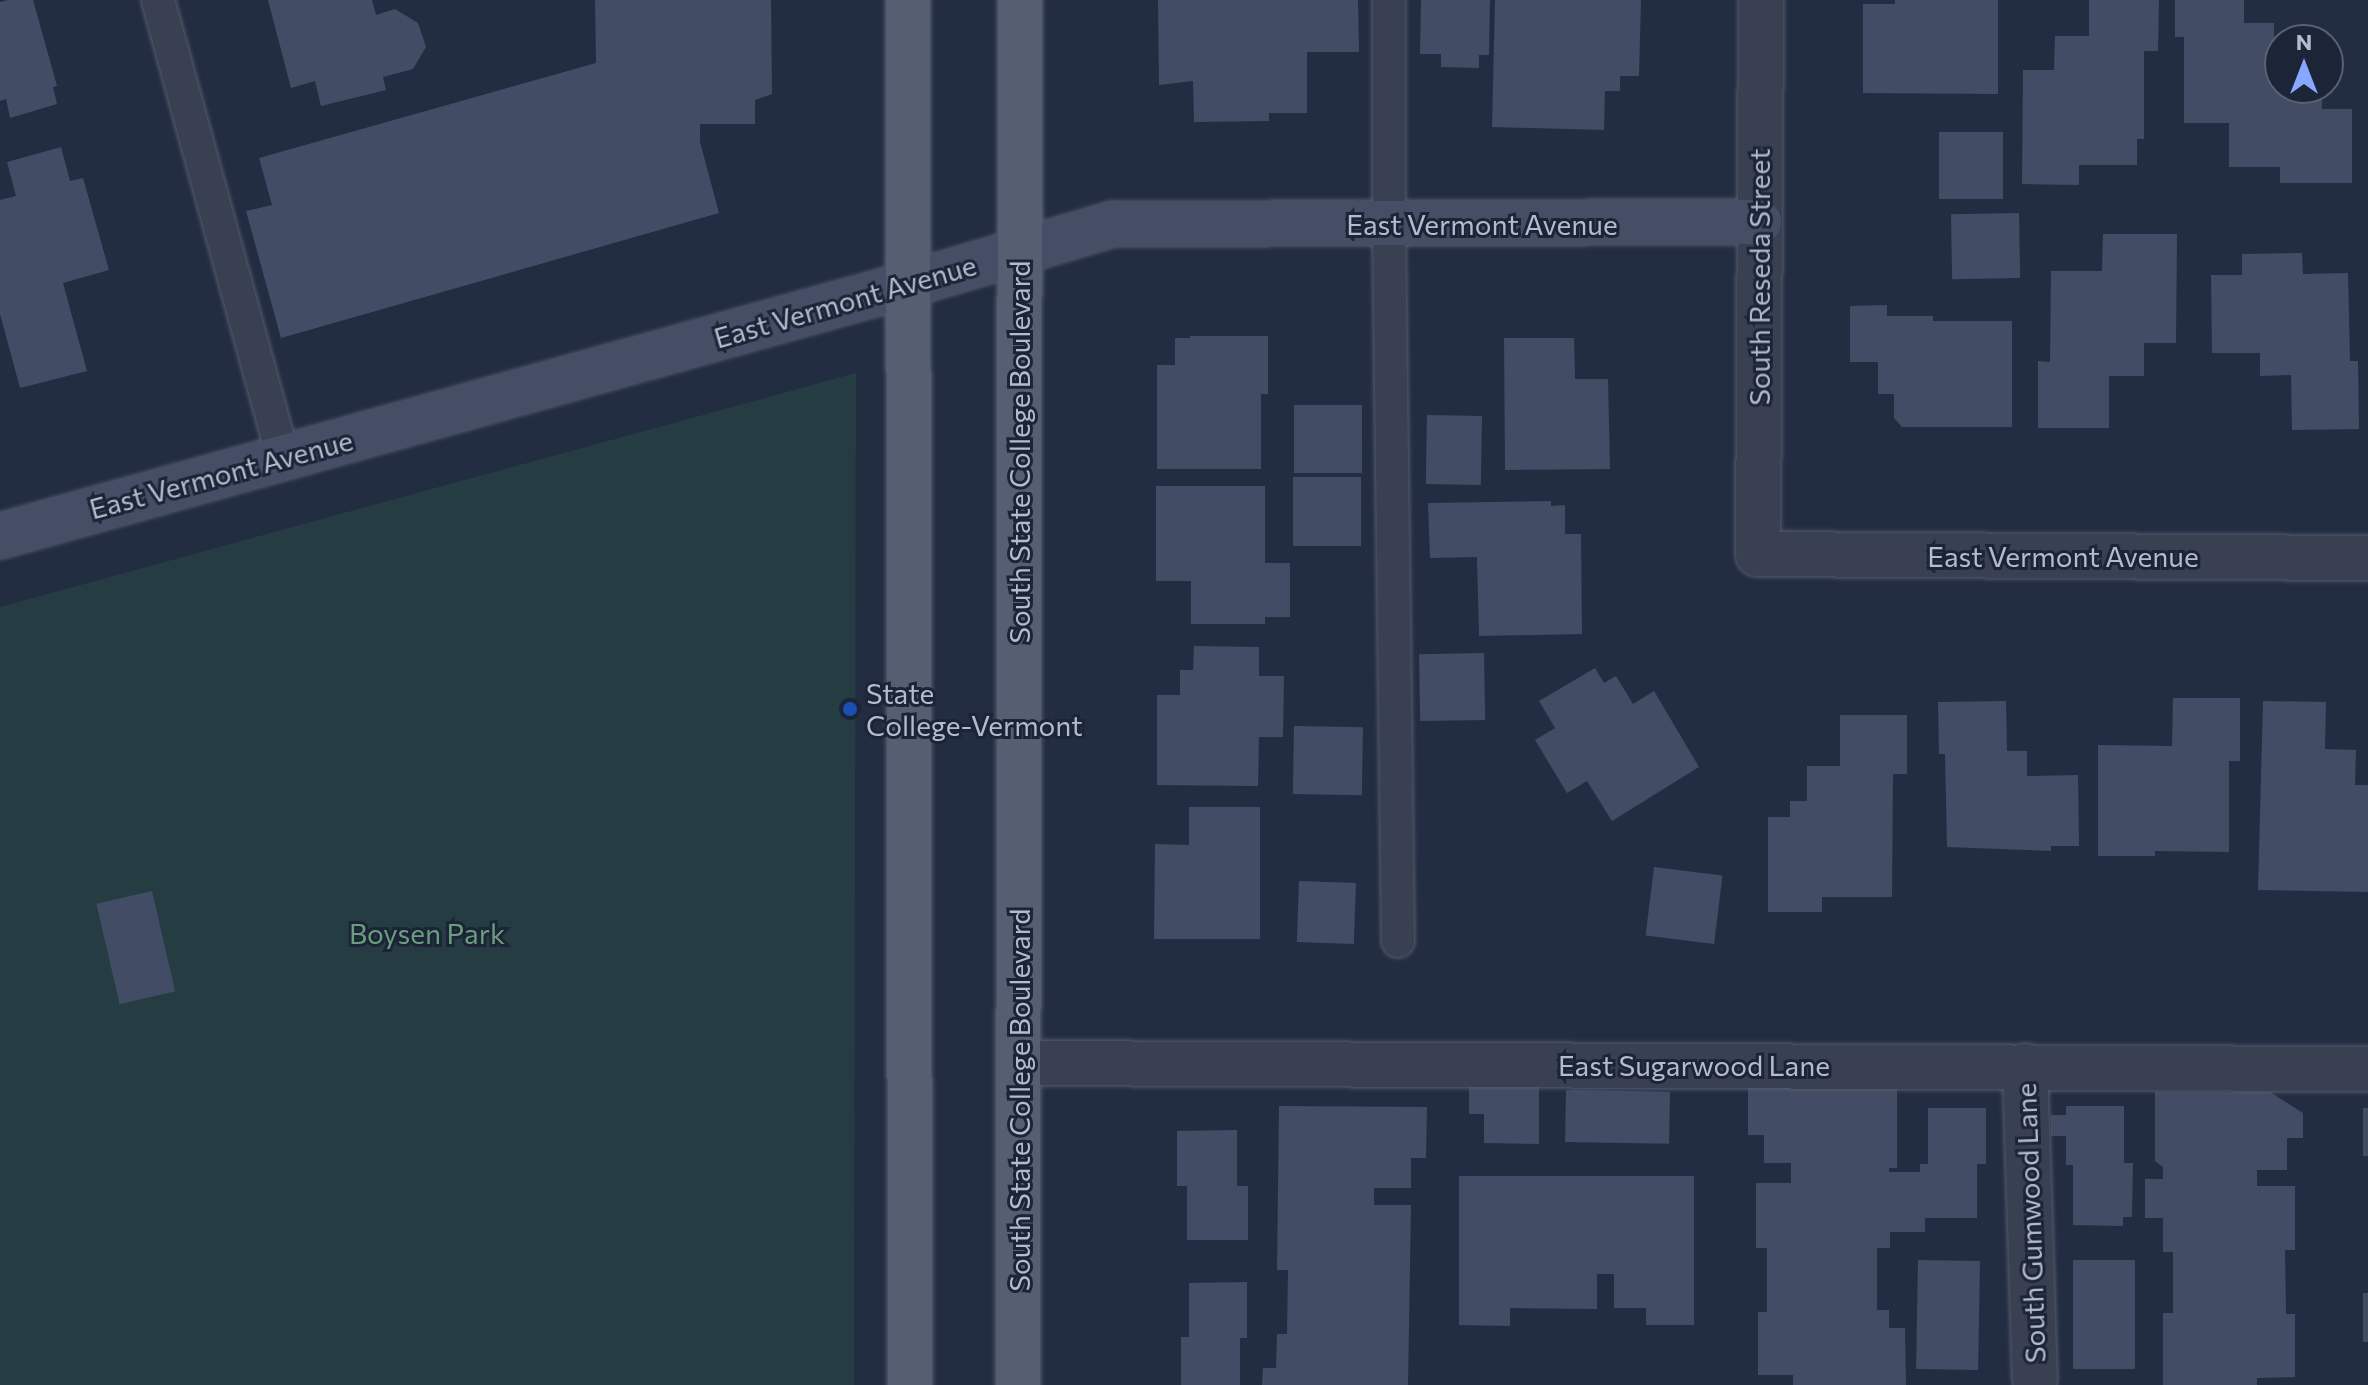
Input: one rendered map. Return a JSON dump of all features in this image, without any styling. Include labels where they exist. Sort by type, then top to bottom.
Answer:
[{"type":"main road","points":[[908,0],[910,1385]]},
{"type":"main road","name":"South State College Boulevard","points":[[1018,1385],[1020,0]]},
{"type":"street","name":"South Reseda Street","points":[[1758,554],[1761,0]]},
{"type":"street","name":"East Vermont Avenue","points":[[0,536],[910,284],[1113,224],[1759,222]]},
{"type":"street","name":"East Vermont Avenue","points":[[1758,554],[2368,558]]},
{"type":"street","name":"East Sugarwood Lane","points":[[1020,1063],[2368,1069]]},
{"type":"street","name":"South Gumwood Lane","points":[[2025,1066],[2035,1379]]},
{"type":"lane","points":[[158,0],[283,457]]},
{"type":"lane","points":[[1389,0],[1398,941]]},
{"type":"green space","name":"Boysen Park","points":[[856,373],[854,1385],[0,1385],[0,607]]},
{"type":"building","points":[[33,0],[57,86],[53,87],[57,104],[10,118],[6,99],[0,101],[0,2]]},
{"type":"building","points":[[268,0],[372,0],[376,15],[395,9],[418,23],[426,47],[413,69],[383,77],[386,90],[321,106],[315,81],[291,88]]},
{"type":"building","points":[[595,0],[771,0],[772,94],[755,100],[755,124],[700,124],[700,142],[719,213],[281,338],[246,211],[272,205],[259,158],[596,63]]},
{"type":"building","points":[[1158,0],[1358,0],[1359,52],[1307,52],[1307,113],[1269,113],[1269,121],[1194,122],[1193,81],[1159,85]]},
{"type":"building","points":[[1421,0],[1490,0],[1489,55],[1479,55],[1479,68],[1441,67],[1441,54],[1420,54]]},
{"type":"building","points":[[1495,0],[1641,0],[1639,76],[1620,76],[1620,91],[1605,91],[1604,130],[1492,127]]},
{"type":"building","points":[[1895,0],[1998,0],[1998,94],[1863,93],[1863,4],[1895,4]]},
{"type":"building","points":[[2089,0],[2159,0],[2158,51],[2144,51],[2144,139],[2137,139],[2137,165],[2079,165],[2079,185],[2022,184],[2023,70],[2054,70],[2055,36],[2089,36]]},
{"type":"building","points":[[2175,0],[2244,0],[2244,23],[2274,23],[2264,24],[2264,104],[2322,104],[2322,109],[2352,109],[2352,183],[2280,183],[2280,167],[2229,167],[2229,123],[2184,123],[2184,37],[2175,37]]},
{"type":"building","points":[[1939,132],[2003,132],[2003,199],[1939,199]]},
{"type":"building","points":[[61,147],[70,181],[83,178],[109,270],[63,283],[87,371],[20,388],[0,314],[0,200],[16,196],[7,162]]},
{"type":"building","points":[[2019,213],[2020,278],[1952,279],[1951,214]]},
{"type":"building","points":[[2103,234],[2177,234],[2176,343],[2144,343],[2144,376],[2109,376],[2109,428],[2038,428],[2038,361],[2050,362],[2051,271],[2102,271]]},
{"type":"building","points":[[2302,253],[2303,274],[2348,273],[2350,361],[2358,361],[2359,429],[2292,430],[2291,375],[2260,376],[2260,353],[2212,353],[2211,275],[2242,275],[2242,254]]},
{"type":"building","points":[[1887,305],[1887,316],[1933,316],[1933,321],[2012,321],[2012,427],[1902,427],[1894,418],[1894,394],[1878,394],[1878,362],[1850,362],[1850,306]]},
{"type":"building","points":[[1268,336],[1268,394],[1261,394],[1261,469],[1157,469],[1157,365],[1175,365],[1175,338]]},
{"type":"building","points":[[1504,338],[1574,338],[1575,379],[1608,379],[1610,469],[1505,470]]},
{"type":"building","points":[[1294,405],[1362,405],[1362,473],[1294,473]]},
{"type":"building","points":[[1427,415],[1482,416],[1481,485],[1426,484]]},
{"type":"building","points":[[1293,477],[1361,477],[1361,546],[1293,546]]},
{"type":"building","points":[[1156,486],[1265,486],[1265,563],[1290,563],[1290,617],[1265,617],[1265,624],[1191,624],[1191,581],[1156,581]]},
{"type":"building","points":[[1551,501],[1551,506],[1565,505],[1565,534],[1581,534],[1582,634],[1479,636],[1477,557],[1430,558],[1428,503]]},
{"type":"building","points":[[1194,646],[1259,647],[1259,676],[1284,676],[1283,737],[1259,737],[1258,786],[1157,785],[1157,695],[1180,695],[1180,670],[1193,670]]},
{"type":"building","points":[[1484,653],[1485,720],[1420,721],[1419,654]]},
{"type":"building","points":[[1595,668],[1604,683],[1616,676],[1633,704],[1654,691],[1699,767],[1612,821],[1587,781],[1567,793],[1535,740],[1555,728],[1539,701]]},
{"type":"building","points":[[2173,698],[2240,698],[2240,761],[2229,761],[2229,852],[2155,851],[2155,856],[2098,856],[2098,745],[2172,746]]},
{"type":"building","points":[[2006,701],[2007,751],[2027,751],[2027,776],[2078,775],[2079,846],[2051,846],[2051,851],[1947,847],[1945,754],[1939,754],[1938,702]]},
{"type":"building","points":[[2263,701],[2326,702],[2325,749],[2356,750],[2355,785],[2368,785],[2368,892],[2258,890]]},
{"type":"building","points":[[1840,715],[1907,715],[1907,774],[1893,774],[1892,897],[1822,897],[1822,912],[1768,912],[1768,817],[1790,817],[1790,801],[1807,801],[1807,766],[1840,766]]},
{"type":"building","points":[[1294,726],[1363,727],[1362,795],[1293,794]]},
{"type":"building","points":[[1189,807],[1260,807],[1260,939],[1154,939],[1155,844],[1189,845]]},
{"type":"building","points":[[1654,867],[1722,875],[1714,944],[1646,935]]},
{"type":"building","points":[[1299,881],[1356,883],[1354,944],[1297,942]]},
{"type":"building","points":[[152,891],[175,991],[120,1004],[96,904]]},
{"type":"building","points":[[1469,1085],[1539,1085],[1539,1144],[1484,1143],[1484,1114],[1469,1114]]},
{"type":"building","points":[[1748,1087],[1897,1087],[1897,1168],[1889,1168],[1889,1172],[1920,1172],[1920,1164],[1928,1164],[1928,1108],[1986,1108],[1986,1164],[1977,1164],[1977,1218],[1925,1218],[1925,1232],[1890,1232],[1890,1248],[1877,1248],[1877,1310],[1889,1310],[1889,1328],[1905,1328],[1906,1385],[1793,1385],[1793,1375],[1758,1375],[1758,1312],[1767,1312],[1767,1248],[1756,1248],[1756,1183],[1791,1183],[1791,1163],[1764,1163],[1764,1135],[1748,1135]]},
{"type":"building","points":[[1566,1090],[1670,1092],[1669,1144],[1565,1142]]},
{"type":"building","points":[[2155,1092],[2270,1092],[2303,1113],[2303,1138],[2287,1138],[2287,1170],[2257,1170],[2257,1186],[2295,1186],[2295,1250],[2285,1250],[2286,1314],[2295,1314],[2295,1377],[2257,1378],[2257,1385],[2163,1385],[2163,1313],[2173,1313],[2173,1252],[2163,1252],[2163,1218],[2145,1218],[2145,1179],[2163,1179],[2163,1167],[2155,1161]]},
{"type":"building","points":[[1279,1106],[1427,1107],[1426,1158],[1411,1158],[1411,1188],[1374,1188],[1374,1205],[1411,1205],[1408,1385],[1262,1385],[1263,1368],[1276,1368],[1277,1334],[1287,1334],[1288,1270],[1277,1270]]},
{"type":"building","points":[[2066,1106],[2124,1106],[2124,1163],[2133,1163],[2132,1217],[2123,1217],[2123,1226],[2073,1225],[2073,1165],[2066,1165],[2066,1136],[2051,1136],[2051,1115],[2066,1115]]},
{"type":"building","points":[[2363,1108],[2368,1108],[2368,1156],[2363,1156]]},
{"type":"building","points":[[1237,1130],[1237,1186],[1248,1186],[1248,1240],[1187,1240],[1187,1186],[1177,1186],[1177,1131]]},
{"type":"building","points":[[1459,1176],[1694,1176],[1694,1325],[1646,1325],[1646,1308],[1614,1308],[1614,1274],[1597,1274],[1597,1309],[1510,1308],[1510,1326],[1459,1325]]},
{"type":"building","points":[[1918,1260],[1980,1261],[1978,1370],[1916,1369]]},
{"type":"building","points":[[2073,1260],[2135,1260],[2135,1369],[2073,1369]]},
{"type":"building","points":[[1247,1282],[1247,1338],[1240,1338],[1240,1385],[1181,1385],[1181,1337],[1189,1337],[1189,1283]]},
{"type":"building","points":[[2363,1293],[2368,1293],[2368,1342],[2363,1342]]},
{"type":"place","name":"State College-Vermont","points":[[850,709]]}]
